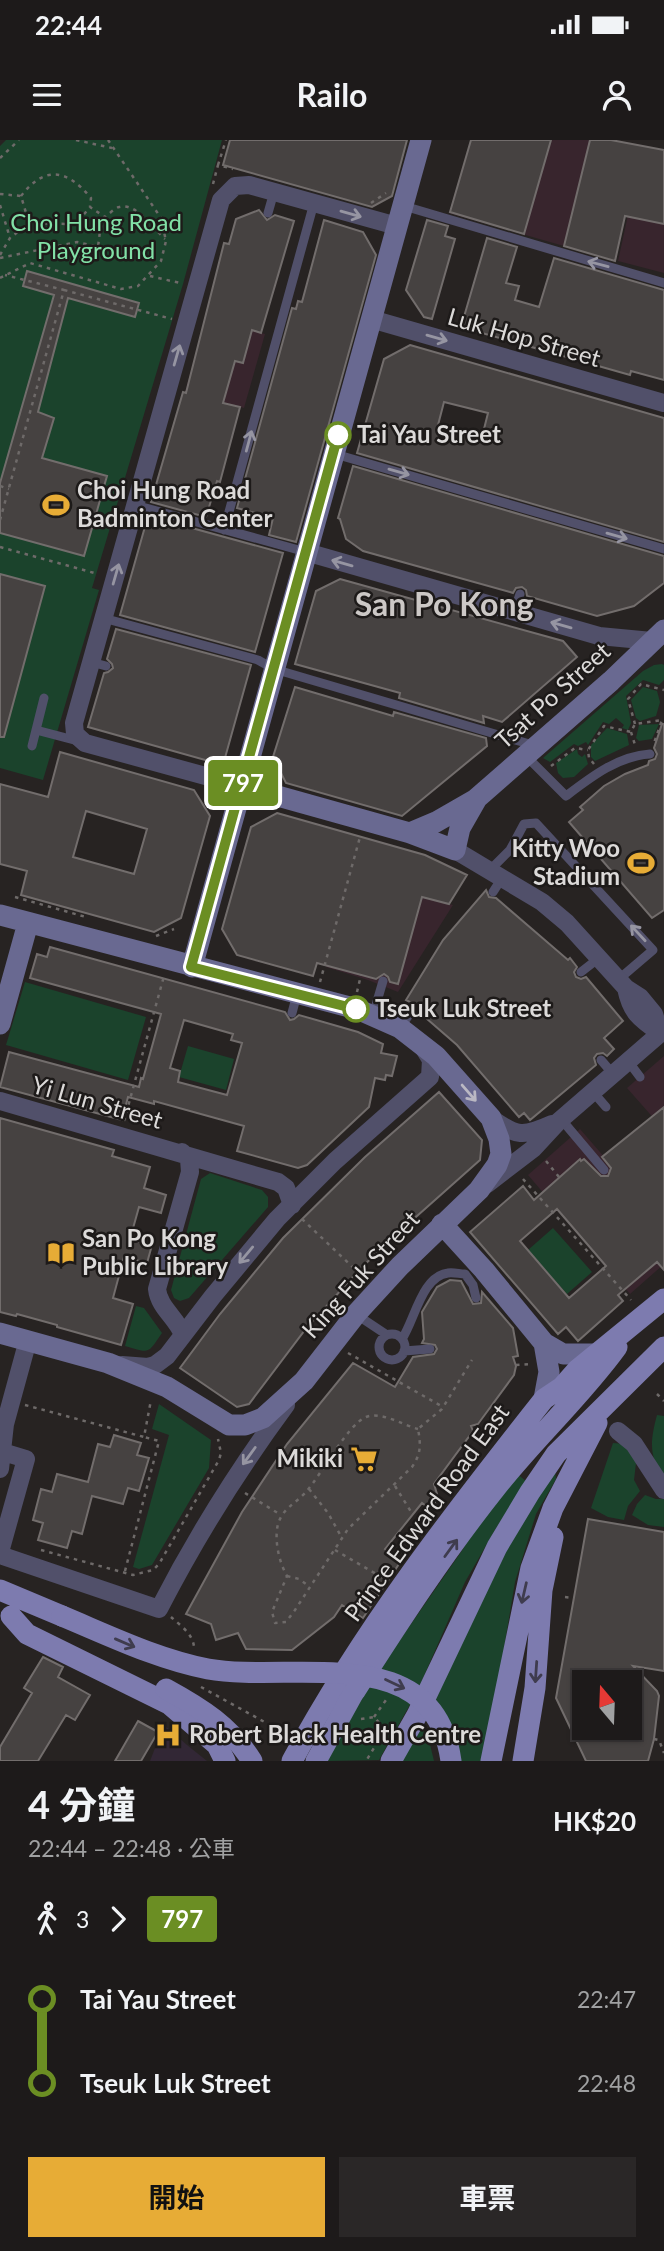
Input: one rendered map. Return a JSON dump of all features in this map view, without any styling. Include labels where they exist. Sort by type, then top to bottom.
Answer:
[{"type":"main road","name":"Prince Edward Road East","points":[[292,1761],[336,1686],[412,1570],[544,1399],[562,1387],[577,1370],[664,1299]]},
{"type":"main road","name":"Prince Edward Road East","points":[[316,1761],[354,1692],[496,1487],[589,1384],[635,1323]]},
{"type":"main road","points":[[391,1761],[413,1724],[486,1568],[550,1461],[664,1347]]},
{"type":"main road","points":[[491,1761],[526,1585],[541,1536],[565,1484],[610,1400]]},
{"type":"main road","points":[[523,1761],[535,1688],[542,1590],[565,1484]]},
{"type":"main road","points":[[0,1590],[143,1650],[194,1666],[240,1673],[355,1674],[392,1682],[418,1698],[429,1709],[444,1733],[451,1761]]},
{"type":"main road","points":[[5,1613],[33,1623],[166,1689],[218,1721],[237,1740],[252,1761]]},
{"type":"main road","points":[[5,1613],[27,1634],[169,1704],[217,1745],[225,1761]]},
{"type":"street","points":[[191,967],[421,140]]},
{"type":"street","points":[[400,216],[314,203],[241,185],[226,193],[221,200],[103,618],[98,664],[74,723],[80,739],[410,833],[455,850],[495,880],[542,902],[567,923],[622,984],[640,997],[654,1014],[662,1032]]},
{"type":"street","name":"Luk Hop Street","points":[[371,319],[664,403]]},
{"type":"street","points":[[306,552],[517,603],[599,636],[660,637]]},
{"type":"street","name":"Tsat Po Street","points":[[410,833],[436,822],[476,799],[660,637]]},
{"type":"street","name":"Tsat Po Street","points":[[455,850],[460,828],[476,799]]},
{"type":"street","points":[[0,915],[191,967],[294,1004],[373,1015],[400,1028],[421,1043],[451,1071],[491,1118],[509,1131],[522,1134],[560,1120]]},
{"type":"street","points":[[0,1024],[28,923]]},
{"type":"street","name":"King Fuk Street","points":[[163,1611],[214,1508],[304,1381],[356,1314],[442,1224],[479,1190],[534,1148],[560,1120],[593,1092],[607,1067],[628,1061],[662,1032]]},
{"type":"street","points":[[108,1363],[132,1367],[155,1365],[167,1356],[253,1246],[295,1211],[335,1161],[430,1077],[431,1060],[421,1043]]},
{"type":"street","name":"Yi Lun Street","points":[[0,1101],[278,1182],[286,1188],[295,1211]]},
{"type":"street","points":[[479,1190],[497,1165],[501,1154],[491,1118]]},
{"type":"street","points":[[182,1152],[189,1159],[190,1172],[157,1289],[160,1302],[180,1326],[183,1335]]},
{"type":"street","points":[[442,1224],[544,1343],[563,1354],[597,1354]]},
{"type":"street","points":[[0,1333],[108,1363],[167,1387],[221,1422],[237,1426],[263,1418],[304,1381]]},
{"type":"street","points":[[28,1340],[2,1421],[2,1460],[26,1459],[0,1553],[163,1611]]},
{"type":"street","points":[[544,1343],[549,1372],[544,1399]]},
{"type":"street","points":[[618,1431],[634,1444],[664,1490]]},
{"type":"lane","points":[[268,213],[274,192]]},
{"type":"lane","points":[[224,530],[314,203]]},
{"type":"lane","points":[[400,216],[664,282]]},
{"type":"lane","points":[[333,454],[664,549]]},
{"type":"lane","points":[[135,505],[306,552]]},
{"type":"lane","points":[[103,618],[258,660],[274,668],[532,752],[544,774],[566,796],[601,772],[638,755],[650,754]]},
{"type":"lane","points":[[32,746],[44,698]]},
{"type":"lane","points":[[36,730],[80,739]]},
{"type":"lane","points":[[495,880],[524,824],[536,823],[653,950],[622,984]]},
{"type":"lane","points":[[582,972],[599,958]]},
{"type":"lane","points":[[373,1015],[383,981]]},
{"type":"lane","points":[[400,1028],[412,1010]]},
{"type":"lane","points":[[628,1061],[640,1077]]},
{"type":"lane","points":[[593,1092],[606,1107]]},
{"type":"lane","points":[[560,1120],[604,1170]]},
{"type":"lane","points":[[404,1351],[402,1339],[423,1291],[433,1280],[447,1273],[465,1274],[473,1285],[477,1298]]},
{"type":"lane","points":[[356,1314],[387,1335],[395,1334],[402,1339]]},
{"type":"lane","points":[[387,1335],[380,1345],[384,1356],[396,1359],[404,1351],[430,1349]]},
{"type":"path","points":[[0,158],[19,140]]},
{"type":"path","points":[[76,140],[112,148]]},
{"type":"path","points":[[0,278],[30,263],[121,289],[138,286],[150,276],[161,261],[166,241],[161,218],[108,140]]},
{"type":"path","points":[[218,165],[226,140]]},
{"type":"path","points":[[0,257],[10,238],[29,223],[67,224],[81,218],[90,207],[91,198],[81,186],[64,176],[48,174],[30,185],[21,195]]},
{"type":"path","points":[[0,194],[21,195]]},
{"type":"path","points":[[21,195],[29,223]]},
{"type":"path","points":[[0,205],[10,238]]},
{"type":"path","points":[[90,207],[105,217]]},
{"type":"path","points":[[0,257],[77,242],[98,247],[105,217],[119,207],[130,207],[140,214],[166,241]]},
{"type":"path","points":[[5,275],[174,319]]},
{"type":"path","points":[[150,276],[183,284]]},
{"type":"path","points":[[0,520],[64,290]]},
{"type":"path","points":[[0,486],[9,489]]},
{"type":"path","points":[[0,547],[102,575]]},
{"type":"path","points":[[601,772],[589,758],[588,750],[604,726],[631,732],[635,724],[628,699],[641,684],[664,690]]},
{"type":"path","points":[[650,754],[664,714]]},
{"type":"path","points":[[635,724],[662,720]]},
{"type":"path","points":[[544,774],[554,762],[575,748],[588,750]]},
{"type":"path","points":[[320,984],[361,834]]},
{"type":"path","points":[[15,897],[88,918]]},
{"type":"path","points":[[154,937],[174,929]]},
{"type":"path","points":[[357,993],[361,975]]},
{"type":"path","points":[[124,1122],[164,976]]},
{"type":"path","points":[[541,1156],[559,1177]]},
{"type":"path","points":[[518,1174],[631,1300]]},
{"type":"path","points":[[295,1211],[361,1275]]},
{"type":"path","points":[[345,1351],[443,1407]]},
{"type":"path","points":[[418,1429],[443,1407],[472,1360]]},
{"type":"path","points":[[516,1365],[536,1364]]},
{"type":"path","points":[[28,1394],[25,1405],[159,1441],[125,1572]]},
{"type":"path","points":[[144,1437],[152,1394]]},
{"type":"path","points":[[657,1394],[664,1401]]},
{"type":"path","points":[[378,1415],[418,1429],[421,1443],[419,1456],[395,1486],[366,1511],[342,1538],[286,1622],[275,1623],[272,1612],[287,1576],[277,1541],[281,1515],[309,1489],[356,1423],[378,1415]]},
{"type":"path","points":[[30,1547],[133,1575],[153,1570],[219,1460],[221,1453],[218,1440]]},
{"type":"path","points":[[395,1486],[413,1515]]},
{"type":"path","points":[[309,1489],[328,1513],[342,1538]]},
{"type":"path","points":[[241,1491],[281,1515]]},
{"type":"path","points":[[335,1550],[383,1578]]},
{"type":"path","points":[[287,1576],[299,1579],[309,1586]]},
{"type":"path","points":[[565,1597],[573,1598]]},
{"type":"path","points":[[163,1611],[185,1629],[194,1641],[194,1652]]},
{"type":"path","points":[[193,1682],[283,1735]]},
{"type":"path","points":[[374,1717],[378,1709]]},
{"type":"path","points":[[358,1721],[363,1717],[374,1717],[383,1725],[383,1733],[366,1761]]},
{"type":"path","points":[[270,1725],[273,1721]]},
{"type":"path","points":[[654,1739],[659,1740],[664,1753]]},
{"type":"shaded area","points":[[471,140],[590,140],[564,246],[449,213]]},
{"type":"shaded area","points":[[643,146],[664,150],[664,273],[618,261]]},
{"type":"shaded area","points":[[206,318],[265,334],[244,408],[185,392]]},
{"type":"shaded area","points":[[351,877],[453,905],[398,992],[326,967]]},
{"type":"shaded area","points":[[664,1056],[664,1130],[627,1088]]},
{"type":"shaded area","points":[[580,1129],[664,1226],[664,1264],[630,1294],[528,1175]]},
{"type":"shaded area","name":"Robert Black Health Centre","points":[[164,1725],[187,1745],[207,1761],[150,1761]]},
{"type":"green space","name":"Choi Hung Road Playground","points":[[6,140],[222,140],[183,284],[92,588],[99,590],[43,780],[0,768],[0,146]]},
{"type":"green space","points":[[662,664],[664,680],[659,685],[643,680],[626,696],[631,723],[628,730],[622,728],[624,725],[616,718],[609,724],[603,722],[588,745],[586,742],[578,746],[574,744],[550,762],[543,758],[643,671]]},
{"type":"green space","points":[[643,687],[657,691],[660,702],[656,716],[640,721],[636,718],[631,700]]},
{"type":"green space","points":[[659,724],[652,739],[639,741],[636,738],[639,725]]},
{"type":"green space","points":[[607,728],[627,734],[629,745],[595,761],[591,757],[591,745]]},
{"type":"green space","points":[[577,749],[582,757],[585,754],[588,764],[574,777],[563,778],[558,773],[556,763]]},
{"type":"green space","points":[[25,982],[146,1017],[128,1080],[6,1045]]},
{"type":"green space","points":[[188,1046],[234,1059],[226,1090],[179,1077]]},
{"type":"green space","points":[[210,1173],[262,1190],[268,1197],[268,1207],[189,1298],[180,1301],[174,1298],[171,1290],[201,1179]]},
{"type":"green space","points":[[553,1228],[592,1272],[567,1294],[528,1250]]},
{"type":"green space","points":[[136,1306],[144,1308],[162,1333],[150,1349],[144,1351],[125,1346]]},
{"type":"green space","points":[[159,1404],[211,1440],[209,1468],[152,1565],[139,1569],[133,1567],[169,1435],[152,1429]]},
{"type":"green space","points":[[657,1415],[664,1416],[664,1483],[652,1450]]},
{"type":"green space","points":[[613,1443],[625,1444],[636,1463],[634,1480],[640,1491],[628,1506],[624,1520],[608,1517],[591,1508]]},
{"type":"green space","points":[[555,1470],[556,1479],[536,1514],[515,1582],[496,1696],[481,1761],[457,1761],[451,1727],[432,1699],[487,1581]]},
{"type":"green space","points":[[516,1473],[526,1481],[465,1582],[417,1692],[379,1760],[326,1761],[361,1696],[485,1513]]},
{"type":"green space","points":[[645,1495],[664,1499],[664,1527],[648,1525],[632,1515]]},
{"type":"green space","points":[[420,1723],[428,1736],[434,1761],[399,1761]]},
{"type":"building","points":[[230,140],[407,140],[392,196],[372,207],[223,165]]},
{"type":"building","points":[[471,140],[551,140],[524,234],[450,212]]},
{"type":"building","points":[[590,140],[611,140],[664,150],[664,224],[625,216],[615,261],[564,246]]},
{"type":"building","points":[[259,210],[267,220],[275,215],[294,221],[261,333],[252,330],[243,363],[235,361],[223,403],[240,407],[220,482],[217,481],[206,517],[151,502],[183,392],[186,393],[224,243],[229,244],[236,219]]},
{"type":"building","points":[[324,220],[363,232],[376,255],[296,542],[269,535],[273,518],[237,508],[292,308],[296,309],[298,301],[302,302]]},
{"type":"building","points":[[427,220],[448,226],[445,236],[455,239],[432,319],[424,317],[406,290]]},
{"type":"building","points":[[487,238],[517,247],[506,283],[519,286],[515,300],[539,307],[554,258],[664,290],[664,380],[631,371],[630,375],[461,327]]},
{"type":"building","points":[[27,271],[139,303],[135,317],[68,298],[38,412],[54,418],[42,458],[107,476],[84,556],[0,533],[0,483],[54,295],[23,286]]},
{"type":"building","points":[[410,345],[664,418],[664,542],[357,453],[384,359]],"holes":[[[444,402],[488,413],[482,437],[438,425]]]},
{"type":"building","points":[[353,466],[664,556],[664,583],[634,606],[597,616],[527,596],[522,587],[516,588],[513,593],[363,551],[346,539],[338,518]]},
{"type":"building","points":[[148,516],[283,553],[255,652],[120,615]]},
{"type":"building","points":[[0,574],[45,586],[4,737],[0,737]]},
{"type":"building","points":[[340,579],[563,641],[577,657],[502,722],[483,716],[484,723],[399,698],[400,693],[295,664],[316,591]]},
{"type":"building","points":[[116,629],[251,665],[223,765],[88,727],[104,673],[113,668],[107,659]]},
{"type":"building","points":[[295,687],[393,716],[394,712],[486,738],[487,746],[402,816],[286,783],[273,757]]},
{"type":"building","name":"Kitty Woo Stadium","points":[[662,724],[664,910],[652,918],[569,822],[583,810],[580,807],[604,786],[655,759],[657,754],[654,748]]},
{"type":"building","points":[[60,752],[194,790],[210,816],[181,918],[154,932],[21,895],[27,871],[0,864],[0,784],[48,797]],"holes":[[[86,811],[147,829],[134,874],[73,857]]]},
{"type":"building","points":[[277,813],[425,855],[467,875],[449,904],[422,897],[398,984],[390,982],[384,974],[376,979],[317,963],[313,976],[237,955],[222,929],[251,827]]},
{"type":"building","points":[[486,890],[489,897],[496,898],[568,960],[570,958],[577,967],[574,972],[576,977],[586,977],[623,1021],[604,1038],[614,1049],[607,1056],[603,1053],[597,1054],[594,1058],[596,1065],[530,1120],[524,1113],[519,1117],[457,1045],[419,1012],[416,1005],[406,1000],[443,940]]},
{"type":"building","points":[[50,947],[285,1012],[290,1020],[299,1015],[358,1032],[383,1044],[381,1053],[397,1056],[392,1076],[386,1075],[385,1080],[375,1078],[369,1107],[307,1165],[298,1168],[237,1151],[244,1126],[154,1101],[154,1104],[128,1097],[122,1120],[0,1087],[9,1052],[139,1087],[141,1078],[143,1079],[161,1014],[30,978],[37,954],[47,957]],"holes":[[[184,1020],[233,1034],[231,1040],[242,1043],[227,1095],[178,1082],[180,1071],[170,1068]]]},
{"type":"building","points":[[439,1092],[482,1140],[480,1160],[360,1269],[305,1330],[249,1404],[237,1407],[180,1368],[220,1314],[283,1238],[365,1157]]},
{"type":"building","points":[[664,1107],[664,1270],[657,1262],[618,1295],[623,1301],[578,1341],[566,1327],[558,1334],[470,1232],[523,1186],[534,1200],[580,1159],[584,1159],[601,1176],[608,1176],[611,1168],[602,1157]],"holes":[[[557,1209],[606,1266],[569,1298],[520,1241]]]},
{"type":"building","points":[[0,1118],[114,1150],[112,1156],[150,1167],[144,1188],[166,1195],[161,1213],[139,1207],[130,1239],[152,1245],[147,1263],[124,1257],[113,1298],[133,1304],[121,1345],[17,1314],[16,1316],[0,1312]]},
{"type":"building","name":"Mikiki","points":[[450,1280],[461,1281],[473,1304],[481,1303],[482,1292],[513,1328],[518,1356],[513,1357],[516,1366],[514,1375],[478,1424],[471,1426],[473,1431],[434,1484],[437,1494],[432,1496],[435,1503],[426,1506],[422,1503],[385,1549],[401,1561],[363,1618],[342,1605],[334,1617],[292,1650],[246,1649],[238,1633],[216,1640],[211,1624],[186,1614],[242,1512],[287,1444],[353,1363],[395,1387],[413,1357],[434,1354],[437,1349],[435,1345],[422,1343],[422,1312],[437,1287]]},
{"type":"building","points":[[114,1435],[141,1443],[137,1455],[149,1458],[139,1491],[128,1488],[123,1504],[92,1496],[82,1534],[72,1531],[67,1548],[38,1540],[43,1523],[33,1520],[41,1489],[52,1492],[57,1474],[88,1482],[98,1444],[110,1447]]},
{"type":"building","points":[[588,1519],[664,1532],[664,1671],[633,1666],[637,1670],[572,1670],[572,1732],[556,1698]]},
{"type":"building","points":[[43,1657],[63,1667],[58,1677],[90,1695],[75,1720],[66,1715],[38,1761],[0,1761],[0,1747],[32,1693],[24,1688]]},
{"type":"building","points":[[642,1675],[659,1696],[654,1739],[648,1761],[586,1761],[576,1740],[642,1740]]},
{"type":"building","points":[[138,1721],[158,1732],[141,1761],[115,1761]]},
{"type":"bus line","name":"797","points":[[338,435],[191,967],[356,1009]]},
{"type":"place","name":"Tai Yau Street","points":[[338,435]]},
{"type":"place","name":"Choi Hung Road Badminton Center","points":[[56,505]]},
{"type":"place","name":"Kitty Woo Stadium","points":[[641,863]]},
{"type":"place","name":"Tseuk Luk Street","points":[[356,1009]]},
{"type":"place","name":"San Po Kong Public Library","points":[[61,1253]]},
{"type":"place","name":"Mikiki","points":[[364,1459]]},
{"type":"place","name":"Robert Black Health Centre","points":[[168,1735]]},
{"type":"district","name":"San Po Kong","points":[[444,605]]}]
